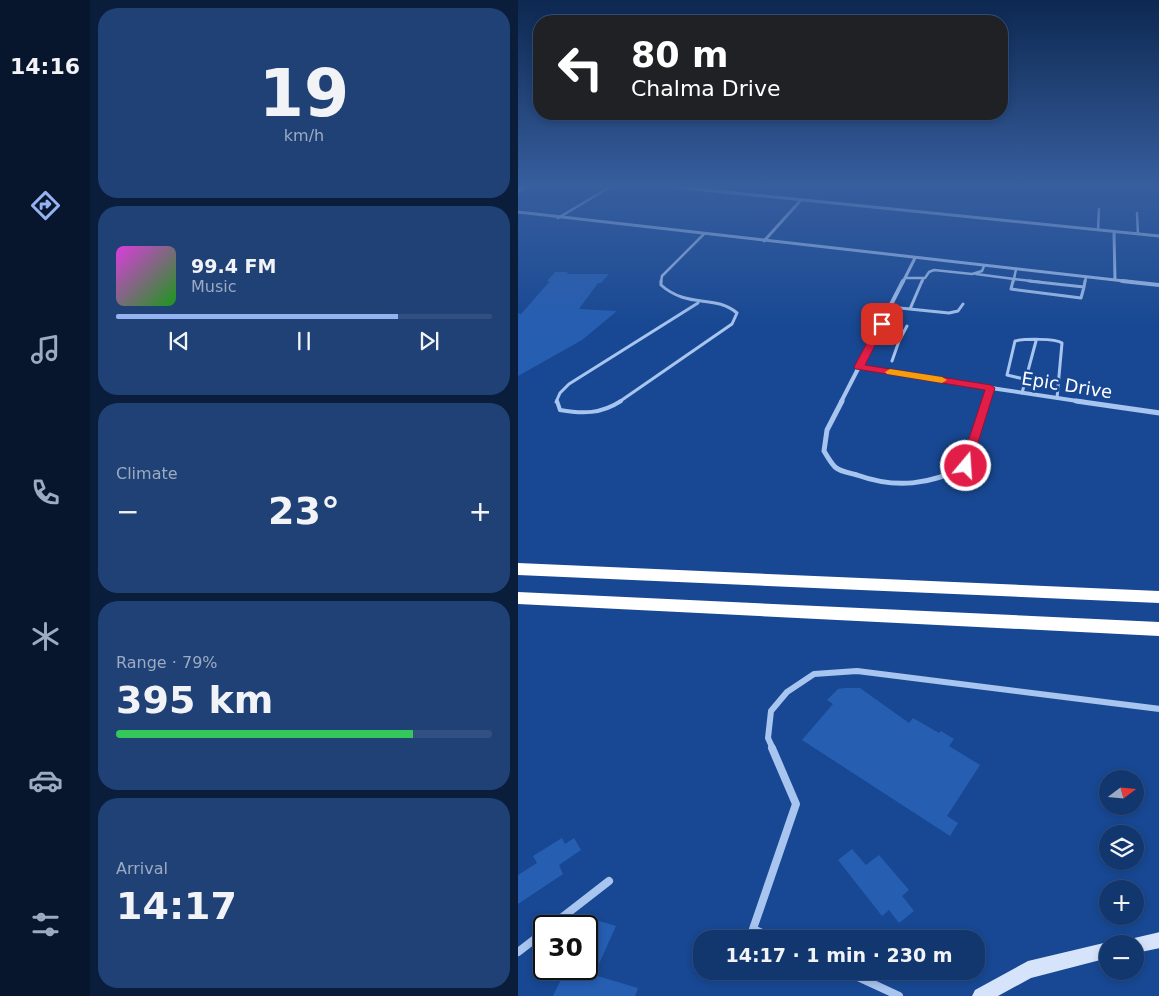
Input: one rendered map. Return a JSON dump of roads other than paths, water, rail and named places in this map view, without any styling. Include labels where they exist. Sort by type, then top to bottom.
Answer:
[{"type":"highway","points":[[518,569],[1160,597]]},
{"type":"highway","points":[[1007,590],[1036,584],[1160,588]]},
{"type":"highway","points":[[518,598],[1160,629]]},
{"type":"highway","points":[[901,616],[978,628],[1160,638]]},
{"type":"street","points":[[699,233],[1160,286]]},
{"type":"street","points":[[764,241],[771,233]]},
{"type":"street","points":[[1114,233],[1114,280]]},
{"type":"street","points":[[1132,233],[1160,236]]},
{"type":"street","points":[[915,258],[827,430],[824,451],[836,468],[862,478],[889,484],[918,484],[946,478],[966,466],[991,388]]},
{"type":"street","name":"Epic Drive","points":[[859,367],[1160,413]]},
{"type":"street","points":[[757,930],[753,928],[796,804],[768,738],[771,711],[787,692],[814,674],[857,671],[1160,709]]},
{"type":"street","points":[[565,915],[609,881]]},
{"type":"street","points":[[518,952],[533,940]]},
{"type":"street","points":[[1144,943],[1160,940]]},
{"type":"street","points":[[981,996],[1028,970],[1099,952]]},
{"type":"street","points":[[864,980],[899,996]]},
{"type":"lane","points":[[698,303],[569,384],[560,393],[556,403],[560,410],[584,414],[613,406],[724,329],[736,318],[737,313],[733,308],[698,303],[673,295],[661,285],[660,280],[704,234]]},
{"type":"lane","points":[[976,274],[982,271],[984,266]]},
{"type":"lane","points":[[1016,269],[1011,289],[1081,298],[1086,277]]},
{"type":"lane","points":[[910,309],[923,278],[934,270],[1084,287]]},
{"type":"lane","points":[[905,278],[923,278]]},
{"type":"lane","points":[[890,307],[949,313],[958,311],[963,304]]},
{"type":"lane","points":[[892,361],[907,326]]},
{"type":"lane","points":[[1024,379],[1007,375],[1014,341],[1019,339],[1036,341],[1045,338],[1058,340],[1062,343],[1057,398]]},
{"type":"lane","points":[[873,340],[899,341]]},
{"type":"lane","points":[[1022,393],[1024,379],[1036,341]]}]
